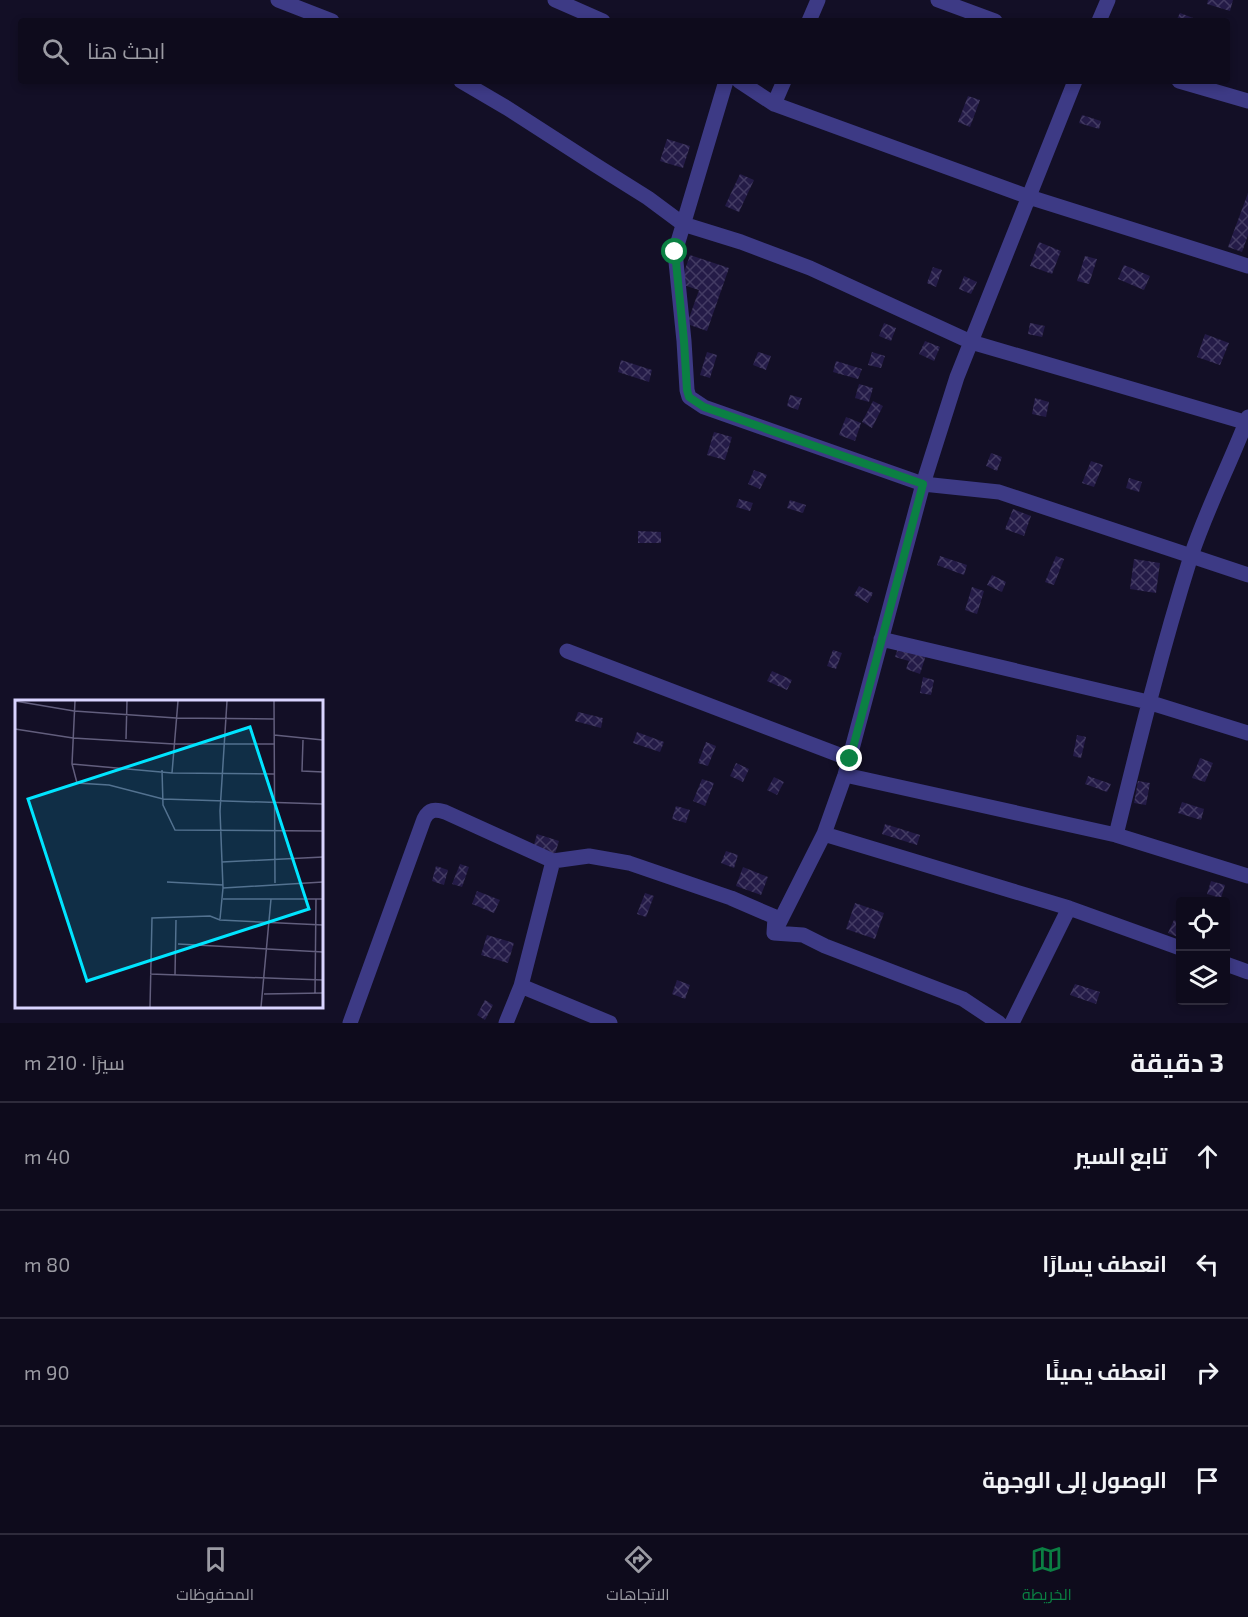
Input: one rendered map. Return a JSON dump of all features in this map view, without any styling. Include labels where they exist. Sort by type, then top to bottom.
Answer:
[{"type":"street","points":[[278,0],[324,18]]},
{"type":"street","points":[[555,0],[596,18]]},
{"type":"street","points":[[810,18],[818,0]]},
{"type":"street","points":[[938,0],[987,18]]},
{"type":"street","points":[[1100,18],[1108,0]]},
{"type":"street","points":[[465,84],[648,198],[683,224],[741,242],[810,268],[971,342],[1247,421],[1191,555],[1148,702],[1116,835]]},
{"type":"street","points":[[725,84],[675,252],[689,397],[704,407],[923,484],[999,492],[1248,575]]},
{"type":"street","points":[[744,84],[774,104],[1029,197],[1248,266]]},
{"type":"street","points":[[774,104],[783,84]]},
{"type":"street","points":[[774,933],[824,834],[845,775],[923,484],[957,377],[1074,84]]},
{"type":"street","points":[[1189,84],[1248,101]]},
{"type":"street","points":[[881,639],[1148,702],[1248,733]]},
{"type":"street","points":[[567,651],[850,759]]},
{"type":"street","points":[[845,775],[1116,835],[1248,876]]},
{"type":"street","points":[[350,1023],[424,819],[430,812],[437,810],[553,861],[589,856],[629,863],[731,898],[775,917],[774,933]]},
{"type":"street","points":[[824,834],[1069,908],[1176,947]]},
{"type":"street","points":[[506,1023],[521,986],[553,861]]},
{"type":"street","points":[[1012,1023],[1069,908]]},
{"type":"street","points":[[774,933],[803,935],[825,946],[963,999],[999,1023]]},
{"type":"street","points":[[1230,965],[1248,972]]},
{"type":"street","points":[[521,986],[610,1023]]},
{"type":"building","points":[[1208,0],[1233,0],[1230,11],[1207,4]]},
{"type":"building","points":[[1180,13],[1193,18],[1178,18]]},
{"type":"building","points":[[968,96],[980,100],[970,127],[958,122]]},
{"type":"building","points":[[1082,115],[1101,121],[1099,129],[1079,123]]},
{"type":"building","points":[[667,139],[690,146],[683,168],[660,161]]},
{"type":"building","points":[[740,174],[754,180],[739,212],[725,206]]},
{"type":"building","points":[[1248,193],[1248,235],[1242,252],[1228,247]]},
{"type":"building","points":[[1039,242],[1061,251],[1052,274],[1030,266]]},
{"type":"building","points":[[690,255],[729,268],[707,331],[687,324],[699,290],[680,284]]},
{"type":"building","points":[[1085,256],[1097,259],[1089,284],[1077,281]]},
{"type":"building","points":[[1124,265],[1150,276],[1144,290],[1118,279]]},
{"type":"building","points":[[933,267],[942,270],[936,287],[927,283]]},
{"type":"building","points":[[964,276],[977,282],[971,294],[959,289]]},
{"type":"building","points":[[884,323],[896,328],[891,341],[879,336]]},
{"type":"building","points":[[1030,323],[1045,326],[1042,337],[1028,334]]},
{"type":"building","points":[[1205,334],[1229,343],[1220,365],[1197,357]]},
{"type":"building","points":[[925,341],[940,347],[934,361],[919,354]]},
{"type":"building","points":[[707,352],[717,355],[710,378],[700,375]]},
{"type":"building","points":[[758,352],[771,356],[766,370],[753,365]]},
{"type":"building","points":[[872,352],[885,356],[881,368],[868,365]]},
{"type":"building","points":[[621,360],[652,370],[649,382],[618,372]]},
{"type":"building","points":[[836,361],[862,369],[858,379],[833,372]]},
{"type":"building","points":[[859,384],[873,388],[869,402],[855,398]]},
{"type":"building","points":[[790,395],[802,398],[798,410],[787,406]]},
{"type":"building","points":[[1035,398],[1049,402],[1046,417],[1032,414]]},
{"type":"building","points":[[873,401],[883,406],[872,428],[862,422]]},
{"type":"building","points":[[846,417],[861,423],[855,441],[839,435]]},
{"type":"building","points":[[714,432],[732,437],[725,460],[707,455]]},
{"type":"building","points":[[991,453],[1002,457],[997,471],[986,466]]},
{"type":"building","points":[[1091,461],[1103,465],[1094,487],[1082,483]]},
{"type":"building","points":[[754,470],[767,475],[760,489],[748,484]]},
{"type":"building","points":[[1129,478],[1142,482],[1139,492],[1126,488]]},
{"type":"building","points":[[739,499],[753,503],[750,511],[736,507]]},
{"type":"building","points":[[790,500],[806,505],[803,513],[787,508]]},
{"type":"building","points":[[1013,509],[1031,516],[1024,536],[1005,529]]},
{"type":"building","points":[[638,531],[661,532],[661,543],[638,543]]},
{"type":"building","points":[[940,556],[967,565],[964,575],[937,565]]},
{"type":"building","points":[[1056,556],[1064,559],[1054,585],[1045,582]]},
{"type":"building","points":[[1134,559],[1160,563],[1156,593],[1130,589]]},
{"type":"building","points":[[992,575],[1006,582],[1002,592],[987,585]]},
{"type":"building","points":[[859,586],[873,593],[868,603],[854,595]]},
{"type":"building","points":[[972,587],[984,591],[977,614],[965,610]]},
{"type":"building","points":[[899,645],[926,655],[920,674],[906,669],[909,661],[895,657]]},
{"type":"building","points":[[833,650],[842,653],[836,669],[827,666]]},
{"type":"building","points":[[772,671],[792,680],[787,690],[767,681]]},
{"type":"building","points":[[923,677],[934,680],[931,695],[920,693]]},
{"type":"building","points":[[578,712],[603,718],[601,728],[575,721]]},
{"type":"building","points":[[637,732],[664,742],[660,752],[633,743]]},
{"type":"building","points":[[1077,735],[1086,737],[1081,758],[1073,756]]},
{"type":"building","points":[[706,742],[716,746],[708,766],[698,763]]},
{"type":"building","points":[[1200,758],[1213,763],[1205,782],[1192,778]]},
{"type":"building","points":[[736,763],[749,769],[743,782],[730,776]]},
{"type":"building","points":[[1088,776],[1111,784],[1107,792],[1085,784]]},
{"type":"building","points":[[774,777],[784,782],[777,795],[767,790]]},
{"type":"building","points":[[702,779],[714,783],[705,806],[693,801]]},
{"type":"building","points":[[1138,781],[1150,783],[1146,805],[1134,803]]},
{"type":"building","points":[[1182,802],[1204,809],[1201,820],[1178,813]]},
{"type":"building","points":[[676,806],[690,810],[686,823],[672,819]]},
{"type":"building","points":[[885,824],[920,835],[917,845],[882,834]]},
{"type":"building","points":[[537,834],[559,841],[555,854],[533,848]]},
{"type":"building","points":[[726,851],[738,855],[734,868],[721,863]]},
{"type":"building","points":[[460,864],[469,867],[462,887],[452,884]]},
{"type":"building","points":[[436,866],[448,870],[444,885],[432,881]]},
{"type":"building","points":[[743,867],[768,877],[761,895],[736,886]]},
{"type":"building","points":[[1211,881],[1225,885],[1221,897],[1207,894]]},
{"type":"building","points":[[477,891],[500,900],[494,913],[472,904]]},
{"type":"building","points":[[645,893],[654,896],[646,917],[637,914]]},
{"type":"building","points":[[855,903],[884,913],[875,939],[846,929]]},
{"type":"building","points":[[1174,920],[1176,921],[1176,936],[1168,933]]},
{"type":"building","points":[[487,935],[514,943],[508,963],[481,955]]},
{"type":"building","points":[[677,980],[690,985],[685,999],[672,994]]},
{"type":"building","points":[[1075,984],[1100,992],[1096,1004],[1070,995]]},
{"type":"building","points":[[485,1000],[493,1005],[485,1020],[477,1015]]},
{"type":"route","points":[[675,252],[689,397],[704,407],[923,484],[850,759]]}]
